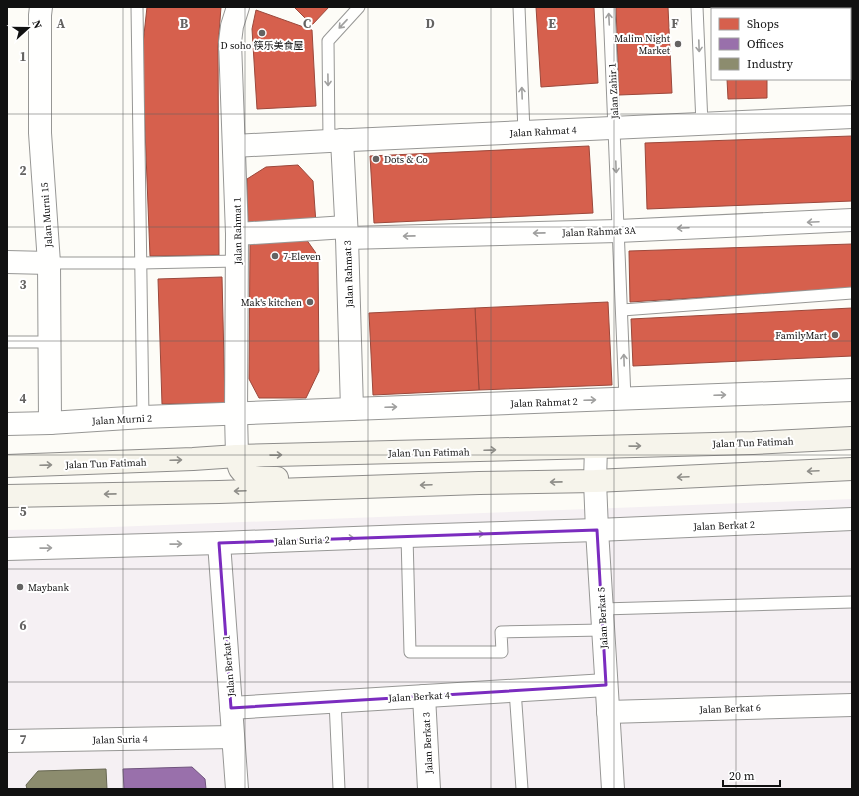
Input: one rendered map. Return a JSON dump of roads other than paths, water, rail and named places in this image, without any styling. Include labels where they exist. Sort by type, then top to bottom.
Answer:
[{"type":"main road","name":"Jalan Tun Fatimah","points":[[7,466],[237,456],[753,443],[852,438]]},
{"type":"main road","points":[[237,456],[240,469],[248,476],[258,478],[359,478],[390,486]]},
{"type":"main road","points":[[7,496],[220,492],[595,481],[852,469]]},
{"type":"street","name":"Jalan Murni 15","points":[[41,7],[40,133],[49,263],[50,424]]},
{"type":"street","name":"Jalan Rahmat 1","points":[[237,456],[237,234],[230,42],[232,26],[238,7]]},
{"type":"street","name":"Jalan Rahmat 4","points":[[234,146],[852,117]]},
{"type":"street","name":"Jalan Rahmat 3","points":[[336,141],[346,233],[352,409]]},
{"type":"street","name":"Jalan Rahmat 3A","points":[[237,234],[618,231],[852,220]]},
{"type":"street","points":[[7,262],[49,263]]},
{"type":"street","name":"Jalan Rahmat 2","points":[[236,414],[852,390]]},
{"type":"street","name":"Jalan Murni 2","points":[[7,424],[50,424],[143,417],[236,414]]},
{"type":"street","name":"Jalan Berkat 5","points":[[596,447],[595,481],[597,530],[613,789]]},
{"type":"street","name":"Jalan Berkat 2","points":[[597,530],[852,519]]},
{"type":"street","name":"Jalan Suria 2","points":[[7,549],[597,530]]},
{"type":"street","name":"Jalan Berkat 1","points":[[219,543],[237,789]]},
{"type":"street","name":"Jalan Berkat 4","points":[[231,708],[606,685]]},
{"type":"street","name":"Jalan Berkat 3","points":[[424,696],[429,789]]},
{"type":"street","name":"Jalan Berkat 6","points":[[608,712],[852,705]]},
{"type":"street","name":"Jalan Suria 4","points":[[7,741],[233,737]]},
{"type":"lane","points":[[137,7],[143,417]]},
{"type":"lane","points":[[336,141],[328,40],[357,7]]},
{"type":"lane","points":[[519,7],[524,132]]},
{"type":"lane","name":"Jalan Zahir 1","points":[[609,7],[625,398]]},
{"type":"lane","points":[[697,7],[702,124]]},
{"type":"lane","points":[[49,263],[237,261]]},
{"type":"lane","points":[[622,310],[852,292]]},
{"type":"lane","points":[[7,342],[50,342]]},
{"type":"lane","points":[[407,536],[410,652],[502,652],[501,632],[603,630]]},
{"type":"lane","points":[[602,609],[852,602]]},
{"type":"lane","points":[[515,690],[522,789]]},
{"type":"lane","points":[[335,701],[339,789]]},
{"type":"place","name":"D soho 筷乐美食屋","points":[[262,33]]},
{"type":"place","name":"Malim Night Market","points":[[678,44]]},
{"type":"place","name":"Dots & Co","points":[[376,159]]},
{"type":"place","name":"7-Eleven","points":[[275,256]]},
{"type":"place","name":"Mak's kitchen","points":[[310,302]]},
{"type":"place","name":"FamilyMart","points":[[835,335]]},
{"type":"place","name":"Maybank","points":[[20,587]]}]
